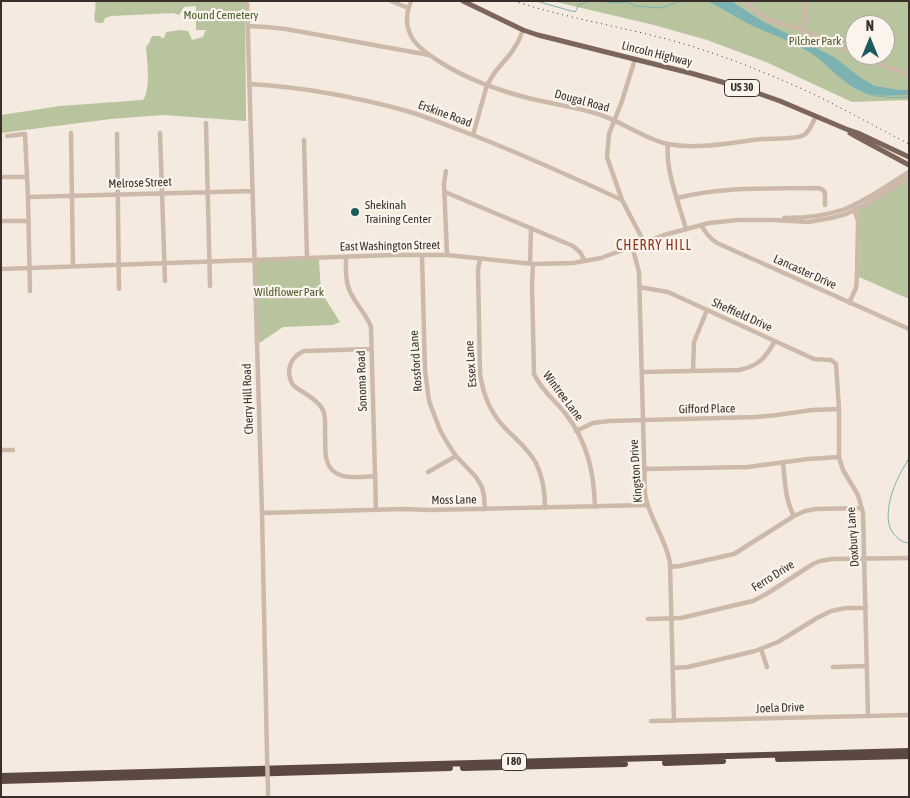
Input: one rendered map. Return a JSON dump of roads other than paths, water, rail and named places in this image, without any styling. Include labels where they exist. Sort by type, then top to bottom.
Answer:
[{"type":"highway","name":"I 80","points":[[1,776],[909,751]]},
{"type":"highway","name":"I 80","points":[[1,780],[909,756]]},
{"type":"main road","name":"Lincoln Highway","points":[[463,1],[523,30],[548,38],[743,88],[858,133],[909,157]]},
{"type":"main road","name":"Lincoln Highway","points":[[846,129],[909,165]]},
{"type":"street","name":"Cherry Hill Road","points":[[248,1],[268,797]]},
{"type":"street","points":[[391,1],[408,8]]},
{"type":"street","name":"Dougal Road","points":[[411,1],[406,21],[409,33],[429,56],[450,68],[506,92],[595,113],[668,144],[692,146],[795,138],[808,131],[816,116]]},
{"type":"street","points":[[746,1],[771,21],[802,30],[845,49]]},
{"type":"street","points":[[802,30],[806,10],[803,1]]},
{"type":"street","points":[[248,26],[286,29],[429,56]]},
{"type":"street","points":[[473,135],[487,85],[511,53],[523,30]]},
{"type":"street","points":[[634,59],[622,101],[609,134],[607,157],[622,200],[644,242]]},
{"type":"street","points":[[881,65],[909,74]]},
{"type":"street","name":"Erskine Road","points":[[250,84],[320,92],[408,112],[473,135],[622,200]]},
{"type":"street","points":[[206,124],[210,286]]},
{"type":"street","points":[[7,136],[25,134],[30,291]]},
{"type":"street","points":[[71,134],[73,266]]},
{"type":"street","points":[[117,134],[119,289]]},
{"type":"street","points":[[160,134],[164,281]]},
{"type":"street","points":[[304,140],[307,258]]},
{"type":"street","points":[[668,144],[668,162],[686,228]]},
{"type":"street","points":[[446,171],[444,183],[447,255]]},
{"type":"street","name":"East Washington Street","points":[[854,208],[909,172]]},
{"type":"street","points":[[1,177],[27,177]]},
{"type":"street","name":"East Washington Street","points":[[1,269],[447,255],[553,264],[585,261],[601,258],[700,224],[733,220],[773,220],[823,215],[854,208],[873,200],[909,177]]},
{"type":"street","points":[[677,198],[720,190],[819,188],[825,193],[825,205]]},
{"type":"street","name":"Melrose Street","points":[[28,197],[253,191]]},
{"type":"street","points":[[445,192],[573,246],[580,252],[585,261]]},
{"type":"street","points":[[849,303],[856,288],[858,276],[858,221],[854,208]]},
{"type":"street","points":[[1,221],[28,221]]},
{"type":"street","name":"Lancaster Drive","points":[[700,224],[705,233],[717,243],[909,330]]},
{"type":"street","name":"Wintree Lane","points":[[531,228],[534,374],[538,383],[566,415],[586,449],[592,470],[595,507]]},
{"type":"street","name":"Kingston Drive","points":[[632,246],[639,272],[645,494],[647,505],[666,547],[670,568],[674,721]]},
{"type":"street","name":"Rossford Lane","points":[[422,256],[425,370],[429,401],[440,430],[456,456],[476,477],[482,487],[485,509]]},
{"type":"street","name":"Sonoma Road","points":[[346,258],[349,290],[371,327],[376,510]]},
{"type":"street","name":"Essex Lane","points":[[480,259],[478,279],[480,373],[485,398],[498,420],[529,453],[536,464],[541,475],[546,508]]},
{"type":"street","name":"Sheffield Drive","points":[[639,287],[668,292],[814,358],[831,360],[836,364]]},
{"type":"street","points":[[694,371],[694,342],[707,310]]},
{"type":"street","points":[[642,372],[739,370],[749,368],[768,354],[775,341]]},
{"type":"street","points":[[371,349],[304,351],[297,354],[292,360],[289,373],[293,385],[319,404],[323,410],[326,456],[330,467],[341,476],[375,476]]},
{"type":"street","name":"Doxbury Lane","points":[[836,364],[839,409],[839,457],[843,470],[858,495],[862,508],[865,559],[868,716]]},
{"type":"street","name":"Gifford Place","points":[[576,431],[598,422],[777,416],[812,410],[839,409]]},
{"type":"street","points":[[1,450],[13,450]]},
{"type":"street","points":[[428,472],[456,456]]},
{"type":"street","points":[[645,469],[748,467],[839,457]]},
{"type":"street","points":[[783,463],[788,504],[794,516]]},
{"type":"street","name":"Moss Lane","points":[[262,513],[647,505]]},
{"type":"street","points":[[670,568],[734,554],[794,516],[813,510],[862,508]]},
{"type":"street","name":"Ferro Drive","points":[[648,619],[681,618],[753,600],[820,561],[832,559],[909,558]]},
{"type":"street","points":[[673,668],[682,668],[761,649],[784,639],[831,611],[846,608],[866,608]]},
{"type":"street","points":[[761,649],[767,668]]},
{"type":"street","points":[[833,667],[867,666]]},
{"type":"street","name":"Joela Drive","points":[[651,721],[909,714]]},
{"type":"water","points":[[707,1],[731,1],[762,21],[834,57],[861,78],[875,86],[909,90],[909,95],[871,94],[853,87],[809,52],[747,23]]},
{"type":"waterway","points":[[536,1],[575,12],[579,5],[589,1]]},
{"type":"waterway","points":[[599,1],[627,2],[636,6],[661,8],[681,1]]},
{"type":"waterway","points":[[863,92],[880,96],[909,97]]},
{"type":"waterway","points":[[909,457],[894,487],[888,512],[888,520],[893,533],[900,540],[909,543]]},
{"type":"railway","points":[[514,1],[558,14],[647,34],[722,56],[811,93],[909,144]]},
{"type":"place","name":"Shekinah Training Center","points":[[355,212]]},
{"type":"district","name":"CHERRY HILL","points":[[654,246]]},
{"type":"park label","name":"Mound Cemetery","points":[[221,15]]},
{"type":"park label","name":"Pilcher Park","points":[[815,41]]},
{"type":"park label","name":"Wildflower Park","points":[[289,292]]}]
